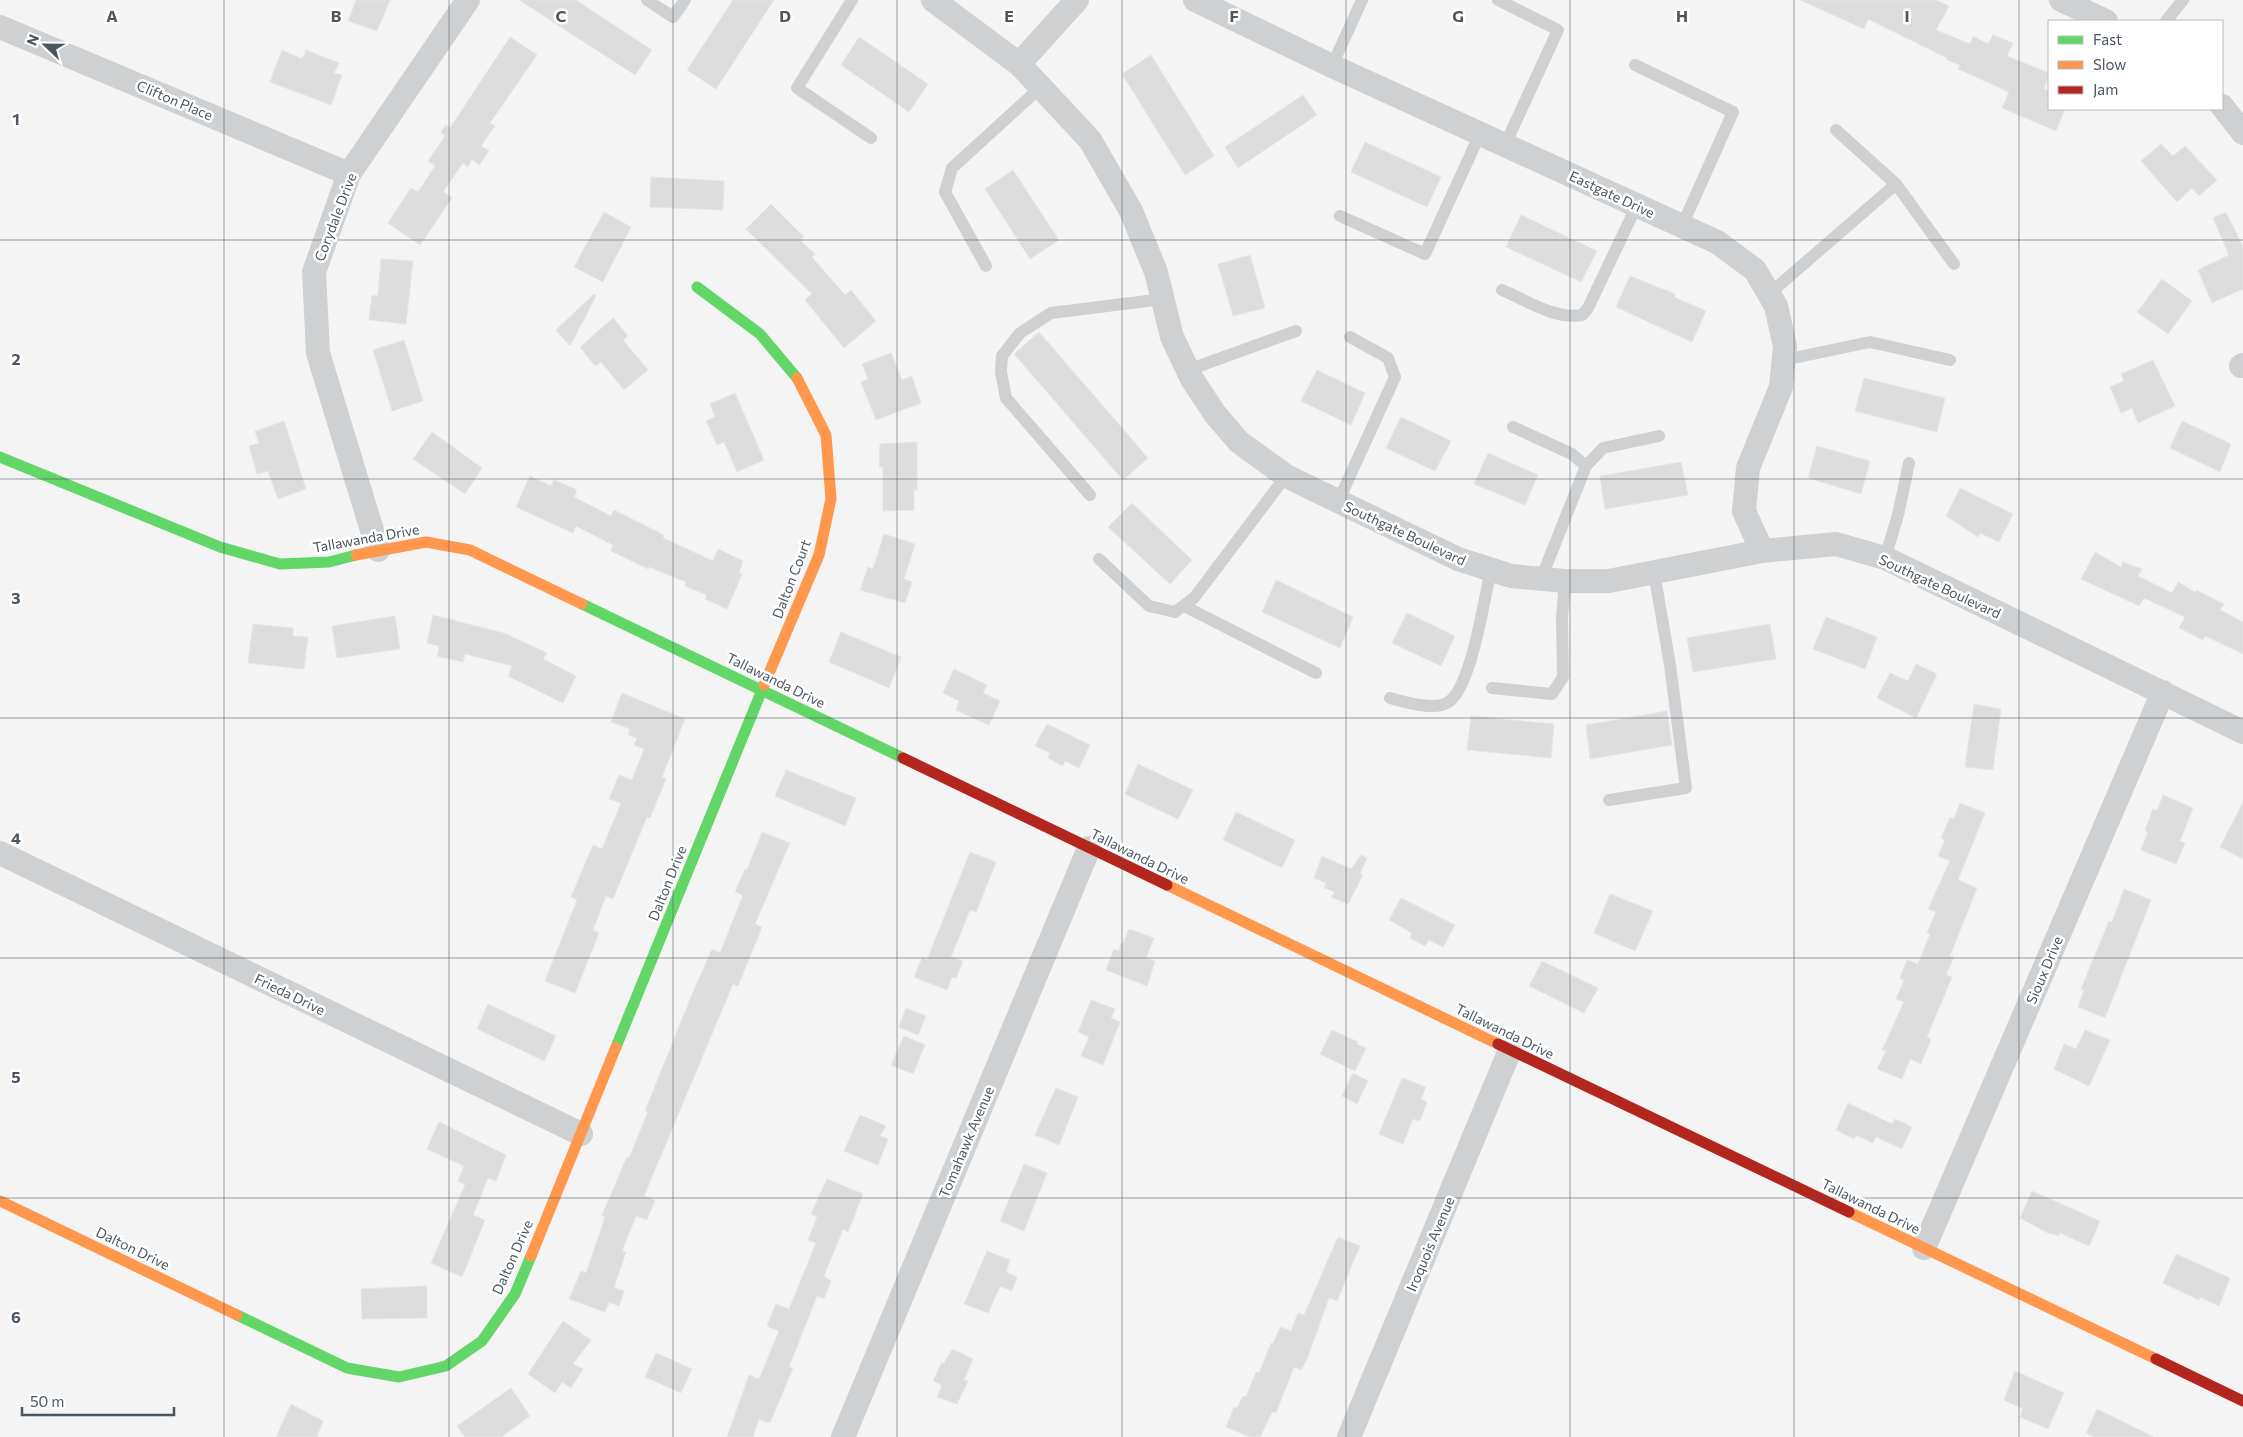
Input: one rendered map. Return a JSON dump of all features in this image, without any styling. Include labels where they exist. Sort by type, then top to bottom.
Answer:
[{"type":"street","name":"Corydale Drive","points":[[378,550],[318,353],[314,272],[349,174],[468,0]]},
{"type":"street","name":"Southgate Boulevard","points":[[933,0],[1019,64],[1090,140],[1131,211],[1156,272],[1172,338],[1188,370],[1216,414],[1239,442],[1286,476],[1458,559],[1511,576],[1564,581],[1609,581],[1762,551],[1836,544],[1885,558],[2243,732]]},
{"type":"street","points":[[1019,64],[1077,0]]},
{"type":"street","name":"Eastgate Drive","points":[[1195,0],[1332,66],[1717,242],[1755,270],[1776,306],[1785,346],[1781,387],[1748,468],[1744,511],[1762,551]]},
{"type":"street","points":[[2061,0],[2104,20]]},
{"type":"street","name":"Clifton Place","points":[[0,27],[349,174]]},
{"type":"street","points":[[2223,107],[2243,133]]},
{"type":"street","name":"Dalton Court","points":[[697,287],[760,334],[799,380],[826,435],[831,499],[819,555],[762,690]]},
{"type":"street","name":"Tallawanda Drive","points":[[0,457],[220,547],[280,564],[329,562],[378,550],[426,542],[470,550],[2243,1401]]},
{"type":"street","name":"Dalton Drive","points":[[0,1201],[347,1368],[399,1377],[446,1366],[482,1341],[514,1294],[762,690]]},
{"type":"street","name":"Sioux Drive","points":[[1924,1248],[2164,692]]},
{"type":"street","name":"Tomahawk Avenue","points":[[843,1437],[1089,848]]},
{"type":"street","name":"Frieda Drive","points":[[0,854],[581,1134]]},
{"type":"street","name":"Iroquois Avenue","points":[[1350,1437],[1510,1050]]},
{"type":"lane","points":[[648,0],[673,17],[685,0]]},
{"type":"lane","points":[[852,0],[797,88],[870,138]]},
{"type":"lane","points":[[1332,66],[1362,0]]},
{"type":"lane","points":[[1498,0],[1558,30],[1505,145]]},
{"type":"lane","points":[[2167,20],[2183,0]]},
{"type":"lane","points":[[1634,65],[1733,112],[1682,226]]},
{"type":"lane","points":[[986,266],[945,192],[952,168],[1041,87]]},
{"type":"lane","points":[[1836,130],[1896,184],[1954,264]]},
{"type":"lane","points":[[1340,216],[1425,254],[1480,134]]},
{"type":"lane","points":[[1768,294],[1896,184]]},
{"type":"lane","points":[[1502,290],[1550,311],[1574,317],[1582,316],[1588,308],[1637,206]]},
{"type":"lane","points":[[1090,495],[1006,398],[1000,372],[1002,356],[1020,333],[1051,313],[1163,298]]},
{"type":"lane","points":[[1188,370],[1296,332]]},
{"type":"lane","points":[[1338,502],[1395,376],[1388,358],[1350,337]]},
{"type":"lane","points":[[1784,360],[1870,342],[1950,360]]},
{"type":"lane","points":[[1513,427],[1572,454],[1586,466]]},
{"type":"lane","points":[[1541,579],[1586,466],[1604,448],[1659,436]]},
{"type":"lane","points":[[1885,558],[1898,515],[1909,463]]},
{"type":"lane","points":[[1099,559],[1149,606],[1175,612],[1194,598],[1286,476]]},
{"type":"lane","points":[[1390,698],[1412,704],[1430,706],[1449,702],[1460,688],[1469,664],[1491,570]]},
{"type":"lane","points":[[1609,800],[1686,788],[1670,665],[1654,572]]},
{"type":"lane","points":[[1492,688],[1552,694],[1563,676],[1562,618],[1564,581]]},
{"type":"lane","points":[[1184,606],[1316,673]]},
{"type":"building","points":[[356,0],[390,0],[377,31],[348,21]]},
{"type":"building","points":[[519,0],[576,0],[652,50],[635,75]]},
{"type":"building","points":[[733,0],[774,0],[716,89],[687,70]]},
{"type":"building","points":[[1800,0],[1936,0],[1949,6],[1936,30],[1970,44],[1973,36],[1988,44],[1993,35],[2013,43],[2007,56],[2048,73],[2044,89],[2048,91],[2048,110],[2065,110],[2056,131],[2002,108],[2009,92],[1958,69],[1960,65],[1947,60],[1947,58],[1868,19],[1864,29]]},
{"type":"building","points":[[510,37],[537,55],[490,123],[495,126],[481,146],[489,151],[479,165],[472,159],[468,167],[463,163],[443,192],[452,198],[420,245],[388,223],[411,188],[418,192],[435,166],[428,161],[445,136],[441,132],[446,125],[450,128]]},
{"type":"building","points":[[859,37],[928,84],[909,112],[841,65]]},
{"type":"building","points":[[282,50],[302,59],[306,50],[339,63],[334,73],[342,75],[331,105],[270,82]]},
{"type":"building","points":[[1151,55],[1214,156],[1185,175],[1122,74]]},
{"type":"building","points":[[1303,95],[1317,115],[1238,168],[1225,147]]},
{"type":"building","points":[[1365,142],[1441,177],[1427,207],[1351,172]]},
{"type":"building","points":[[2161,144],[2173,156],[2185,146],[2217,180],[2199,196],[2192,188],[2177,202],[2141,161]]},
{"type":"building","points":[[1013,170],[1059,240],[1030,259],[985,189]]},
{"type":"building","points":[[651,177],[724,181],[723,210],[650,207]]},
{"type":"building","points":[[771,204],[804,237],[800,240],[815,254],[812,257],[845,295],[851,290],[876,321],[844,348],[805,300],[812,294],[746,229]]},
{"type":"building","points":[[604,212],[631,227],[603,282],[574,267]]},
{"type":"building","points":[[2226,212],[2243,247],[2243,289],[2212,303],[2198,270],[2229,255],[2213,218]]},
{"type":"building","points":[[1521,215],[1597,251],[1581,282],[1506,247]]},
{"type":"building","points":[[1250,255],[1265,308],[1233,316],[1218,264]]},
{"type":"building","points":[[381,259],[413,261],[406,324],[369,320],[372,295],[378,296]]},
{"type":"building","points":[[1630,276],[1675,294],[1674,297],[1706,311],[1692,342],[1616,307]]},
{"type":"building","points":[[2162,279],[2192,301],[2168,334],[2137,312]]},
{"type":"building","points":[[594,294],[596,296],[570,346],[556,330]]},
{"type":"building","points":[[613,318],[628,336],[623,340],[648,370],[624,390],[601,362],[595,366],[580,347]]},
{"type":"building","points":[[1039,332],[1148,458],[1123,480],[1014,354]]},
{"type":"building","points":[[404,340],[423,401],[392,411],[373,350]]},
{"type":"building","points":[[891,353],[902,380],[912,376],[921,403],[876,420],[861,382],[868,379],[862,364]]},
{"type":"building","points":[[2153,360],[2175,406],[2138,423],[2132,408],[2121,413],[2110,387],[2124,381],[2121,374]]},
{"type":"building","points":[[1317,370],[1365,393],[1351,425],[1301,401]]},
{"type":"building","points":[[1864,378],[1945,398],[1937,432],[1855,411]]},
{"type":"building","points":[[735,393],[764,460],[737,472],[724,442],[717,445],[706,421],[715,417],[710,404]]},
{"type":"building","points":[[1401,417],[1451,441],[1435,471],[1386,448]]},
{"type":"building","points":[[284,421],[306,489],[278,499],[268,471],[257,474],[249,446],[259,443],[255,431]]},
{"type":"building","points":[[2182,421],[2231,444],[2220,472],[2170,448]]},
{"type":"building","points":[[432,432],[482,468],[465,494],[413,459]]},
{"type":"building","points":[[917,442],[917,490],[914,490],[914,510],[883,511],[883,467],[879,467],[880,444]]},
{"type":"building","points":[[1817,446],[1870,461],[1861,494],[1808,478]]},
{"type":"building","points":[[1488,453],[1538,475],[1525,505],[1474,484]]},
{"type":"building","points":[[1681,462],[1688,495],[1605,509],[1600,476]]},
{"type":"building","points":[[530,476],[551,486],[554,480],[577,490],[574,497],[611,516],[614,510],[664,535],[663,538],[713,561],[718,549],[743,561],[739,573],[742,574],[727,609],[705,599],[707,595],[685,586],[686,582],[649,567],[648,569],[611,551],[613,545],[576,526],[573,533],[516,507]]},
{"type":"building","points":[[1960,488],[2013,514],[1999,542],[1980,533],[1978,537],[1946,516]]},
{"type":"building","points":[[1132,503],[1192,560],[1170,584],[1108,527]]},
{"type":"building","points":[[884,534],[915,544],[904,579],[912,582],[905,603],[860,590],[868,567],[873,569]]},
{"type":"building","points":[[2095,552],[2121,567],[2123,562],[2142,569],[2138,576],[2172,593],[2178,582],[2195,592],[2196,590],[2224,604],[2220,610],[2243,622],[2243,654],[2205,636],[2203,640],[2179,628],[2185,617],[2144,598],[2139,606],[2081,579]]},
{"type":"building","points":[[1276,580],[1353,617],[1340,648],[1262,612]]},
{"type":"building","points":[[1407,613],[1455,636],[1441,666],[1392,643]]},
{"type":"building","points":[[433,615],[504,633],[547,653],[543,659],[576,676],[563,703],[508,676],[512,666],[465,654],[463,662],[437,656],[439,646],[427,643]]},
{"type":"building","points":[[395,616],[400,649],[337,658],[332,626]]},
{"type":"building","points":[[1826,617],[1877,637],[1865,669],[1813,649]]},
{"type":"building","points":[[253,624],[293,628],[293,636],[308,637],[304,669],[248,663]]},
{"type":"building","points":[[1770,624],[1776,659],[1693,672],[1687,638]]},
{"type":"building","points":[[841,632],[901,657],[889,688],[829,662]]},
{"type":"building","points":[[1916,664],[1937,674],[1916,718],[1877,698],[1890,673],[1908,681]]},
{"type":"building","points":[[954,669],[987,685],[983,693],[1000,701],[989,725],[956,710],[959,701],[943,693]]},
{"type":"building","points":[[622,693],[685,719],[662,777],[666,779],[650,818],[647,817],[613,899],[606,896],[593,930],[599,933],[575,993],[545,981],[577,900],[571,897],[593,845],[602,849],[621,803],[609,799],[619,775],[632,780],[644,749],[634,745],[637,738],[628,735],[630,729],[611,722]]},
{"type":"building","points":[[1974,704],[2001,709],[1993,770],[1965,767]]},
{"type":"building","points":[[1667,711],[1672,745],[1590,759],[1586,725]]},
{"type":"building","points":[[1471,716],[1554,724],[1551,758],[1467,750]]},
{"type":"building","points":[[1047,724],[1090,745],[1079,768],[1065,761],[1063,766],[1048,758],[1050,753],[1035,746]]},
{"type":"building","points":[[1138,764],[1193,790],[1178,819],[1125,794]]},
{"type":"building","points":[[786,770],[856,798],[845,826],[775,796]]},
{"type":"building","points":[[2163,795],[2193,808],[2180,841],[2185,843],[2176,864],[2141,850],[2148,832],[2145,830],[2153,809],[2157,811]]},
{"type":"building","points":[[2243,802],[2243,859],[2220,847]]},
{"type":"building","points":[[1960,803],[1985,813],[1958,880],[1977,888],[1950,956],[1954,957],[1946,975],[1952,977],[1927,1037],[1931,1039],[1921,1064],[1910,1059],[1902,1079],[1877,1069],[1886,1051],[1882,1050],[1904,1002],[1896,999],[1904,980],[1900,978],[1907,960],[1918,964],[1930,934],[1927,933],[1936,912],[1928,909],[1950,861],[1938,856],[1945,840],[1941,838],[1950,817],[1954,819]]},
{"type":"building","points":[[1236,812],[1295,840],[1282,868],[1223,840]]},
{"type":"building","points":[[762,832],[790,843],[755,924],[762,927],[738,986],[733,984],[644,1196],[655,1200],[647,1220],[636,1216],[622,1251],[626,1252],[615,1284],[615,1288],[624,1291],[619,1306],[609,1302],[605,1312],[569,1299],[581,1271],[586,1273],[605,1217],[602,1215],[648,1112],[645,1111],[693,992],[712,949],[720,953],[743,895],[735,892],[745,869],[747,870]]},
{"type":"building","points":[[970,852],[996,862],[976,912],[970,910],[951,957],[963,961],[956,978],[952,977],[947,990],[914,977],[922,958],[927,960]]},
{"type":"building","points":[[1361,855],[1367,858],[1360,874],[1363,875],[1348,904],[1331,897],[1335,892],[1324,888],[1326,883],[1314,878],[1322,856],[1351,869]]},
{"type":"building","points":[[2124,889],[2151,900],[2105,1018],[2078,1007],[2084,990],[2081,989],[2109,921],[2112,922]]},
{"type":"building","points":[[1610,894],[1653,911],[1635,951],[1594,933]]},
{"type":"building","points":[[1401,898],[1455,925],[1443,947],[1429,940],[1425,946],[1410,938],[1412,933],[1389,920]]},
{"type":"building","points":[[1129,929],[1154,938],[1146,958],[1155,961],[1147,986],[1106,970],[1114,949],[1119,951]]},
{"type":"building","points":[[1542,961],[1598,988],[1584,1013],[1529,986]]},
{"type":"building","points":[[1091,1000],[1115,1009],[1111,1018],[1120,1022],[1103,1065],[1081,1056],[1089,1037],[1078,1032]]},
{"type":"building","points":[[488,1004],[556,1036],[544,1061],[477,1029]]},
{"type":"building","points":[[906,1008],[926,1016],[918,1035],[899,1027]]},
{"type":"building","points":[[1332,1030],[1358,1042],[1357,1044],[1366,1048],[1355,1071],[1320,1054]]},
{"type":"building","points":[[2085,1030],[2110,1040],[2089,1086],[2054,1069],[2064,1044],[2076,1049]]},
{"type":"building","points":[[904,1036],[925,1045],[913,1074],[891,1065]]},
{"type":"building","points":[[1353,1073],[1368,1081],[1357,1104],[1342,1096]]},
{"type":"building","points":[[1402,1078],[1426,1087],[1421,1099],[1427,1102],[1420,1121],[1413,1119],[1403,1144],[1379,1134]]},
{"type":"building","points":[[1056,1088],[1078,1097],[1059,1145],[1035,1135]]},
{"type":"building","points":[[1848,1103],[1892,1124],[1895,1119],[1912,1127],[1902,1149],[1876,1137],[1873,1143],[1856,1135],[1854,1139],[1836,1130]]},
{"type":"building","points":[[860,1115],[886,1126],[880,1136],[888,1139],[878,1165],[844,1151]]},
{"type":"building","points":[[439,1122],[506,1155],[496,1181],[488,1178],[473,1215],[485,1220],[462,1277],[431,1263],[465,1185],[458,1181],[464,1166],[427,1149]]},
{"type":"building","points":[[1024,1164],[1047,1173],[1024,1231],[1000,1221]]},
{"type":"building","points":[[827,1179],[863,1194],[848,1232],[843,1229],[824,1276],[831,1281],[824,1299],[817,1296],[789,1367],[793,1368],[770,1423],[759,1419],[753,1437],[727,1437],[749,1375],[759,1379],[779,1331],[767,1326],[776,1304],[789,1309],[816,1243],[808,1240],[817,1217],[811,1214]]},
{"type":"building","points":[[2032,1191],[2100,1221],[2089,1246],[2060,1233],[2059,1236],[2048,1233],[2020,1218]]},
{"type":"building","points":[[1338,1237],[1360,1246],[1337,1301],[1329,1298],[1307,1359],[1301,1370],[1294,1367],[1276,1413],[1272,1412],[1260,1437],[1250,1437],[1226,1427],[1234,1407],[1237,1408],[1243,1396],[1246,1397],[1256,1372],[1259,1373],[1271,1343],[1273,1344],[1280,1327],[1291,1331],[1298,1313],[1304,1315]]},
{"type":"building","points":[[987,1251],[1010,1260],[1006,1272],[1017,1277],[1012,1291],[1000,1286],[988,1313],[964,1304]]},
{"type":"building","points":[[2176,1254],[2230,1278],[2219,1306],[2200,1297],[2199,1300],[2163,1283]]},
{"type":"building","points":[[427,1286],[427,1318],[362,1319],[361,1289]]},
{"type":"building","points":[[563,1321],[591,1340],[573,1364],[583,1369],[571,1388],[562,1382],[555,1393],[528,1374]]},
{"type":"building","points":[[952,1349],[973,1359],[964,1380],[968,1381],[957,1404],[937,1397],[942,1385],[933,1381],[942,1362],[944,1364]]},
{"type":"building","points":[[656,1353],[692,1369],[681,1393],[645,1377]]},
{"type":"building","points":[[2015,1371],[2064,1393],[2048,1429],[2020,1417],[2023,1409],[2004,1400]]},
{"type":"building","points":[[511,1388],[530,1416],[501,1437],[465,1437],[457,1426]]},
{"type":"building","points":[[291,1404],[323,1421],[317,1437],[276,1437]]},
{"type":"building","points":[[2097,1409],[2154,1437],[2094,1437],[2086,1433]]},
{"type":"traffic: fast","points":[[697,287],[760,334],[797,378]]},
{"type":"traffic: fast","points":[[0,457],[220,547],[280,564],[329,562],[356,555]]},
{"type":"traffic: fast","points":[[582,604],[903,758]]},
{"type":"traffic: fast","points":[[616,1047],[764,685]]},
{"type":"traffic: fast","points":[[237,1315],[347,1368],[399,1377],[446,1366],[482,1341],[515,1294],[531,1256]]},
{"type":"traffic: slow","points":[[764,685],[819,555],[831,499],[826,435],[797,378]]},
{"type":"traffic: slow","points":[[356,555],[426,542],[470,550],[582,604]]},
{"type":"traffic: slow","points":[[1167,885],[1498,1044]]},
{"type":"traffic: slow","points":[[531,1256],[616,1047]]},
{"type":"traffic: slow","points":[[0,1201],[237,1315]]},
{"type":"traffic: slow","points":[[1849,1212],[2156,1359]]},
{"type":"traffic: jam","points":[[903,758],[1167,885]]},
{"type":"traffic: jam","points":[[1498,1044],[1849,1212]]},
{"type":"traffic: jam","points":[[2156,1359],[2243,1401]]}]
